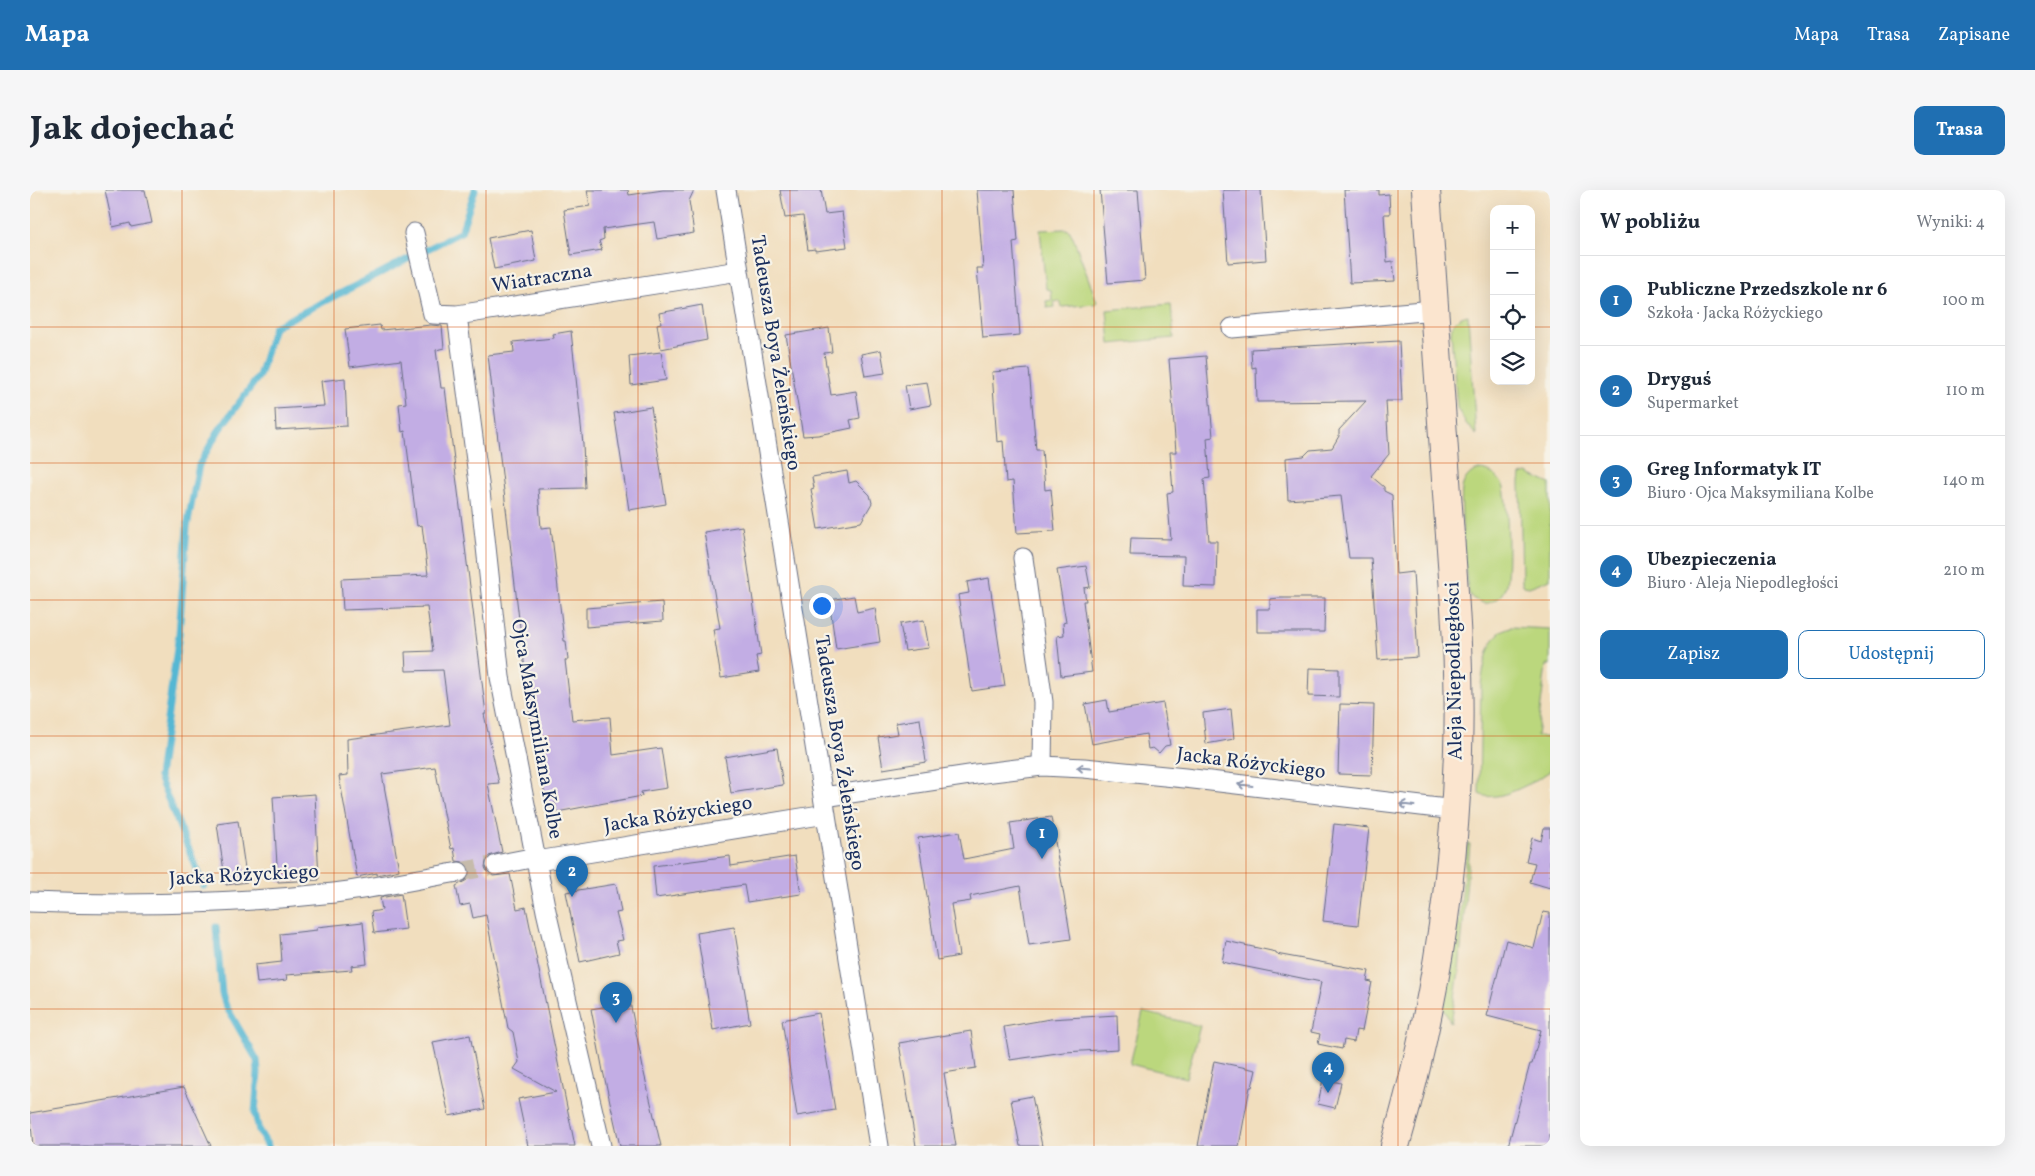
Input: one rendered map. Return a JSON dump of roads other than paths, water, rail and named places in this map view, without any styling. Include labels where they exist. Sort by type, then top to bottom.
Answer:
[{"type":"street","name":"Tadeusza Boya Żeleńskiego","points":[[726,190],[879,1146]]},
{"type":"street","name":"Aleja Niepodległości","points":[[1395,1146],[1421,1050],[1432,996],[1448,890],[1458,750],[1456,637],[1426,190]]},
{"type":"street","name":"Wiatraczna","points":[[414,233],[434,314],[457,315],[739,271]]},
{"type":"street","points":[[1232,328],[1434,310]]},
{"type":"street","name":"Ojca Maksymiliana Kolbe","points":[[457,315],[480,491],[500,677],[546,911],[601,1146]]},
{"type":"street","points":[[1023,558],[1043,702],[1042,766]]},
{"type":"street","name":"Jacka Różyckiego","points":[[496,865],[825,805],[976,774],[1042,766],[1084,768],[1185,778],[1455,810]]},
{"type":"street","name":"Jacka Różyckiego","points":[[30,902],[196,903],[271,899],[337,892],[458,872]]},
{"type":"waterway","points":[[204,886],[159,777],[179,634],[187,527],[199,465],[219,430],[259,376],[274,327],[461,232],[475,190]]},
{"type":"waterway","points":[[216,927],[222,994],[226,1006],[257,1060],[255,1113],[259,1131],[268,1146]]},
{"type":"tunnel","points":[[459,872],[496,865]]},
{"type":"place","name":"Publiczne Przedszkole nr 6","points":[[1042,859]]},
{"type":"place","name":"Dryguś","points":[[572,897]]},
{"type":"place","name":"Greg Informatyk IT","points":[[616,1023]]},
{"type":"place","name":"Ubezpieczenia","points":[[1328,1093]]}]
